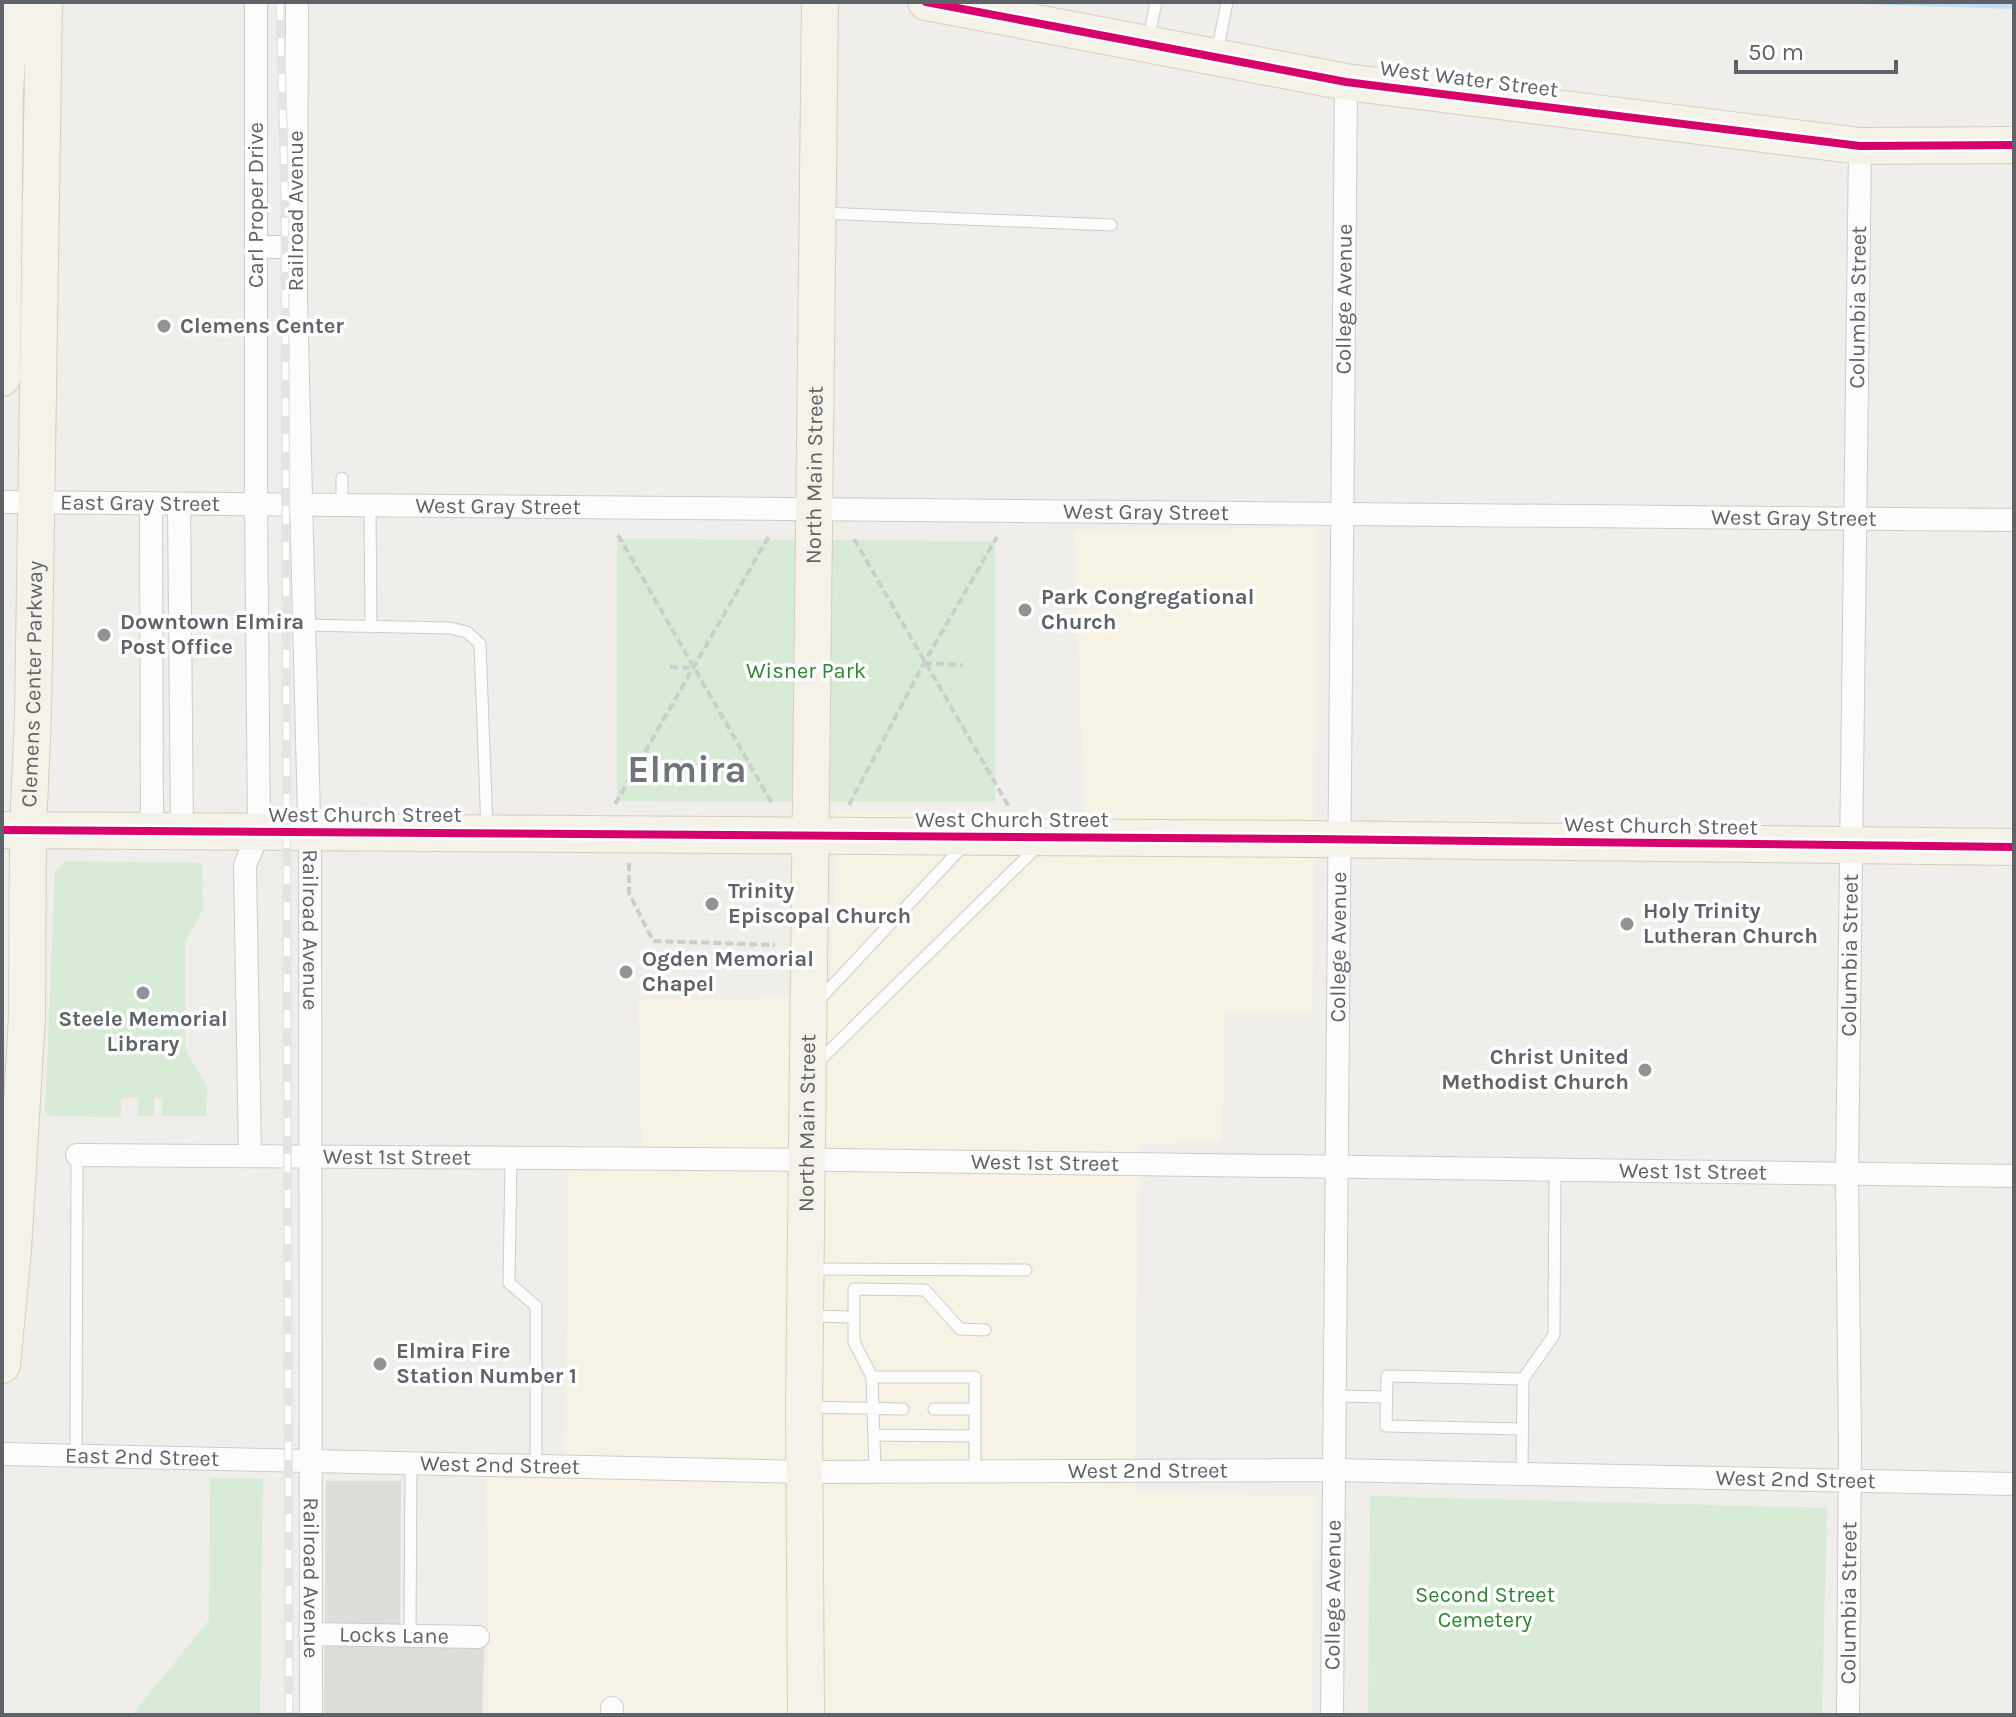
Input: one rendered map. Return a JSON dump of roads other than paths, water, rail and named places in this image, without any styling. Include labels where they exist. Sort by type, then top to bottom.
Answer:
[{"type":"main road","points":[[2,378],[5,91],[11,2]]},
{"type":"main road","name":"Clemens Center Parkway","points":[[2,1365],[13,1250],[27,1017],[13,830],[33,714],[19,502],[44,2]]},
{"type":"main road","name":"North Main Street","points":[[806,1715],[804,1407],[820,2]]},
{"type":"main road","name":"West Water Street","points":[[926,2],[1346,82],[1860,146],[2014,145]]},
{"type":"main road","name":"West Church Street","points":[[13,830],[2014,847]]},
{"type":"street","name":"Carl Proper Drive","points":[[256,2],[256,505]]},
{"type":"street","name":"Railroad Avenue","points":[[297,2],[296,247],[290,505],[303,625],[309,833],[311,1715]]},
{"type":"street","name":"College Avenue","points":[[1332,1715],[1346,82]]},
{"type":"street","name":"Columbia Street","points":[[1848,1715],[1850,1479],[1847,1175],[1860,146]]},
{"type":"street","points":[[256,247],[296,247]]},
{"type":"street","name":"East Gray Street","points":[[19,502],[290,505]]},
{"type":"street","points":[[151,503],[167,832]]},
{"type":"street","points":[[167,832],[179,504]]},
{"type":"street","points":[[250,1156],[245,865],[259,832],[256,505]]},
{"type":"street","name":"West Gray Street","points":[[290,505],[2014,520]]},
{"type":"street","name":"West 1st Street","points":[[77,1155],[808,1160],[2014,1176]]},
{"type":"street","name":"East 2nd Street","points":[[2,1454],[281,1460]]},
{"type":"street","name":"West 2nd Street","points":[[281,1460],[805,1472],[1334,1470],[2014,1484]]},
{"type":"street","name":"Locks Lane","points":[[310,1634],[478,1637]]},
{"type":"lane","points":[[1147,44],[1156,2]]},
{"type":"lane","points":[[1216,57],[1227,2]]},
{"type":"lane","points":[[817,213],[1111,225]]},
{"type":"lane","points":[[342,478],[342,505]]},
{"type":"lane","points":[[370,506],[371,627]]},
{"type":"lane","points":[[303,625],[450,628],[467,632],[480,644],[488,834]]},
{"type":"lane","points":[[809,1010],[971,838]]},
{"type":"lane","points":[[808,1071],[1046,838]]},
{"type":"lane","points":[[76,1456],[77,1155]]},
{"type":"lane","points":[[511,1158],[509,1283],[536,1306],[536,1466]]},
{"type":"lane","points":[[1522,1474],[1523,1379],[1554,1335],[1555,1171]]},
{"type":"lane","points":[[807,1269],[1026,1270]]},
{"type":"lane","points":[[875,1471],[872,1377],[854,1342],[854,1289],[925,1290],[960,1329],[985,1330]]},
{"type":"lane","points":[[806,1315],[853,1317]]},
{"type":"lane","points":[[1522,1429],[1386,1426],[1386,1397],[1387,1376],[1523,1379]]},
{"type":"lane","points":[[872,1377],[975,1377],[975,1471]]},
{"type":"lane","points":[[1335,1396],[1386,1397]]},
{"type":"lane","points":[[804,1407],[903,1409]]},
{"type":"lane","points":[[934,1409],[974,1409]]},
{"type":"lane","points":[[874,1435],[974,1436]]},
{"type":"lane","points":[[410,1636],[411,1463]]},
{"type":"water","points":[[1795,2],[2014,2],[2014,9]]},
{"type":"railway","points":[[280,2],[285,207],[289,1715]]},
{"type":"place","name":"Clemens Center","points":[[164,326]]},
{"type":"place","name":"Park Congregational Church","points":[[1025,610]]},
{"type":"place","name":"Downtown Elmira Post Office","points":[[104,635]]},
{"type":"place","name":"Trinity Episcopal Church","points":[[712,904]]},
{"type":"place","name":"Holy Trinity Lutheran Church","points":[[1627,924]]},
{"type":"place","name":"Ogden Memorial Chapel","points":[[626,972]]},
{"type":"place","name":"Steele Memorial Library","points":[[143,993]]},
{"type":"place","name":"Christ United Methodist Church","points":[[1645,1070]]},
{"type":"place","name":"Elmira Fire Station Number 1","points":[[380,1364]]},
{"type":"district","name":"Elmira","points":[[687,769]]},
{"type":"park label","name":"Wisner Park","points":[[806,671]]},
{"type":"park label","name":"Second Street Cemetery","points":[[1485,1608]]}]
